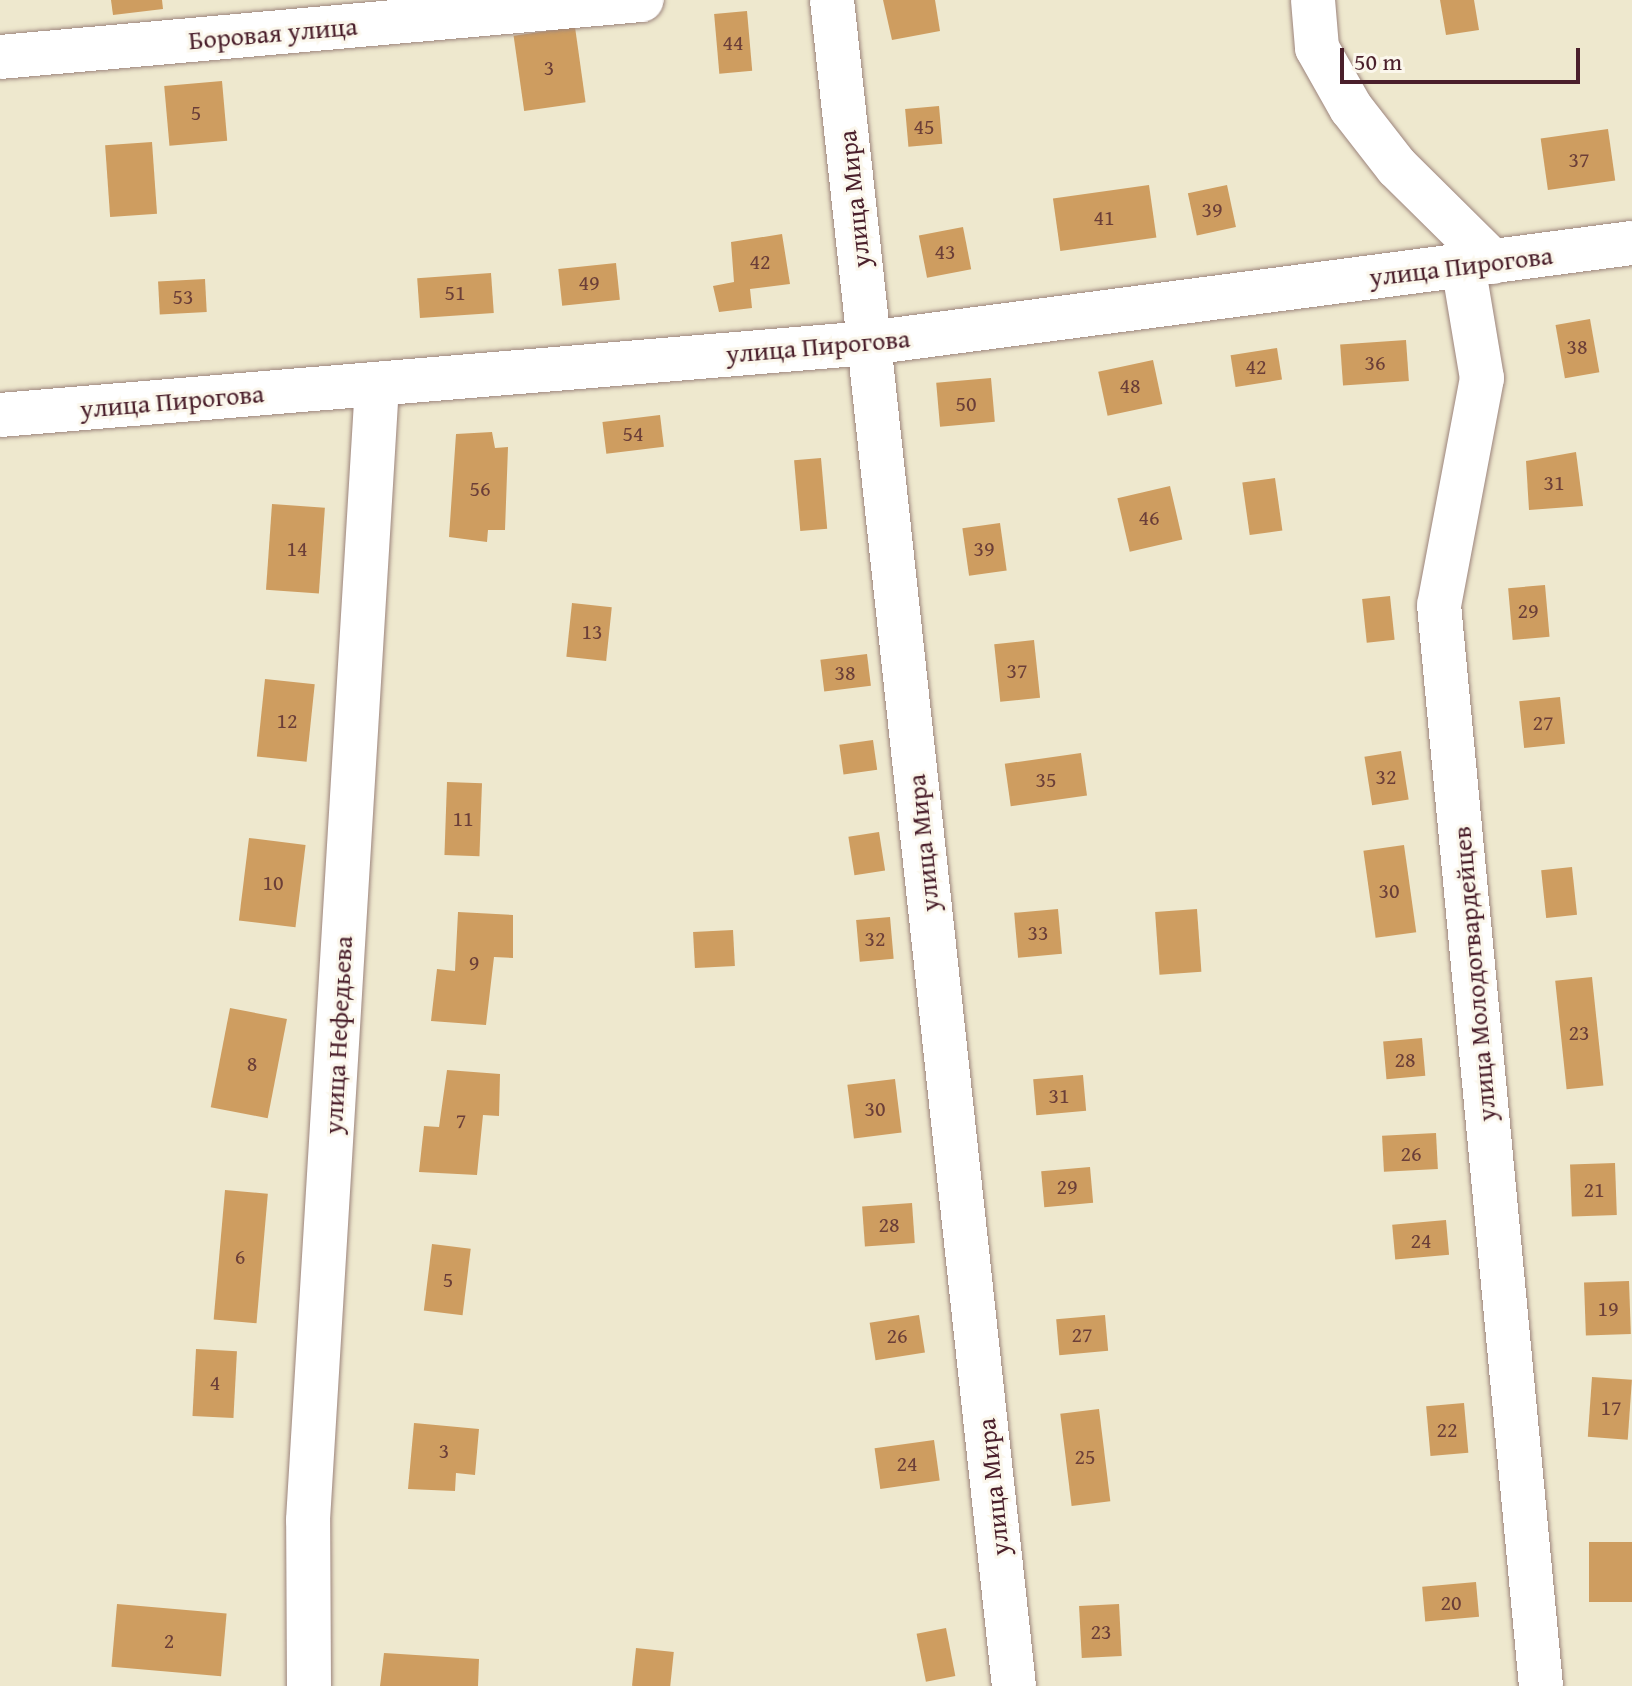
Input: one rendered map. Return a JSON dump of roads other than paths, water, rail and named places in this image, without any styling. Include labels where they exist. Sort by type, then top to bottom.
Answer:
[{"type":"street","name":"Боровая улица","points":[[0,57],[641,0]]},
{"type":"street","name":"улица Мира","points":[[832,0],[1014,1686]]},
{"type":"street","points":[[1313,0],[1317,48],[1344,98],[1478,263]]},
{"type":"street","name":"улица Пирогова","points":[[0,415],[869,343],[1632,243]]},
{"type":"street","name":"улица Молодогвардейцев","points":[[1478,263],[1482,378],[1439,605],[1541,1686]]},
{"type":"street","name":"улица Нефедьева","points":[[309,1686],[308,1520],[377,384]]}]
